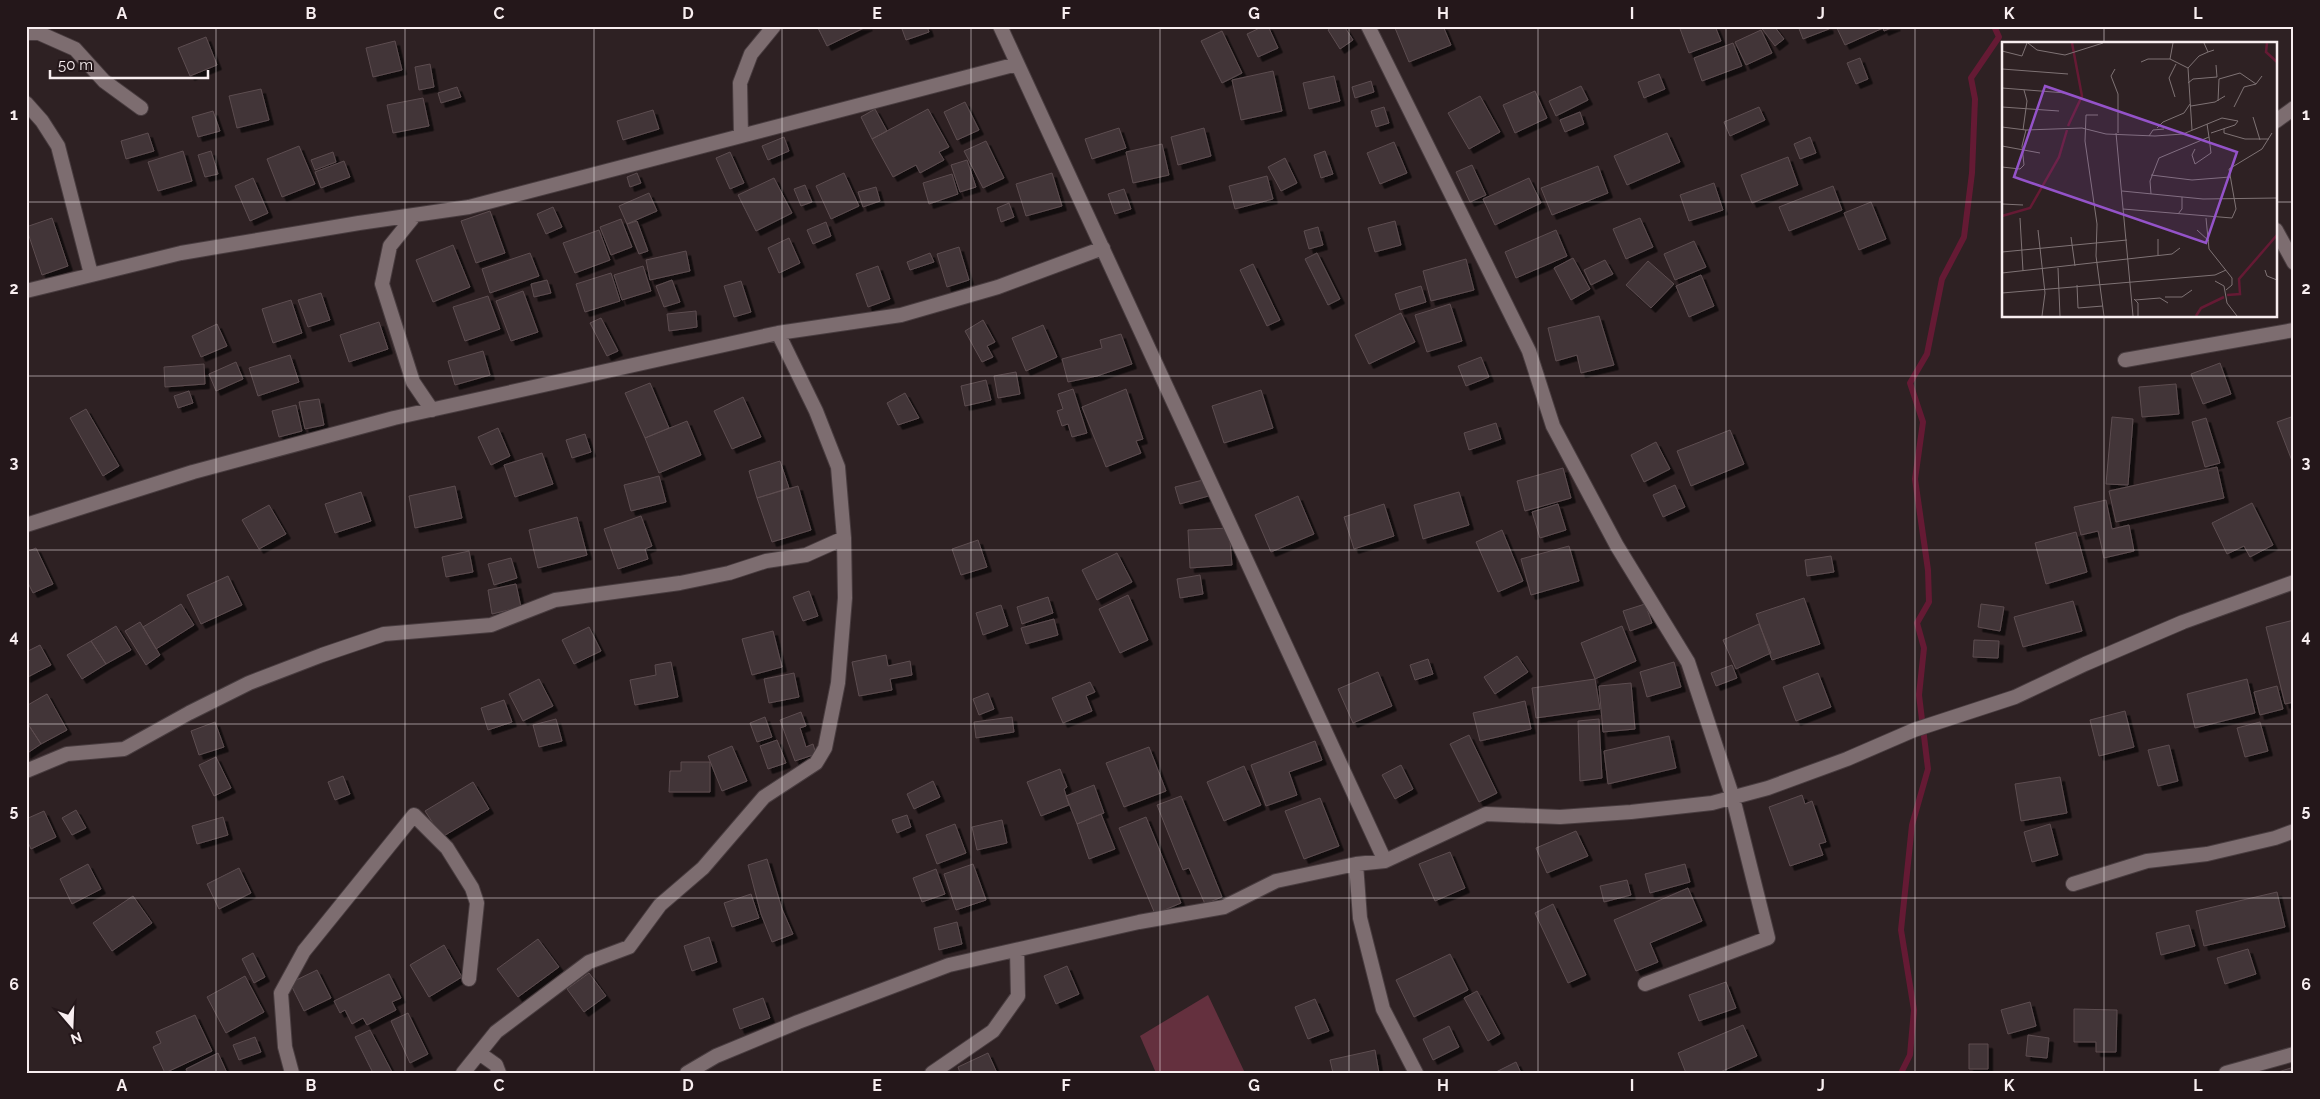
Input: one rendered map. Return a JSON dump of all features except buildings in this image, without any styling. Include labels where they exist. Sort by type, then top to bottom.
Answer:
[{"type":"street","points":[[741,136],[740,83],[751,54],[774,26]]},
{"type":"street","points":[[1000,26],[1385,861]]},
{"type":"street","points":[[1368,26],[1529,351],[1553,426],[1617,546],[1688,662],[1733,798],[1768,938],[1645,984]]},
{"type":"street","points":[[26,33],[39,33],[75,49],[104,81],[141,108]]},
{"type":"street","points":[[26,291],[182,253],[469,207],[1017,64]]},
{"type":"street","points":[[26,103],[42,121],[58,146],[91,274]]},
{"type":"street","points":[[2278,120],[2294,108]]},
{"type":"street","points":[[415,215],[390,246],[382,284],[413,382],[432,410]]},
{"type":"street","points":[[2278,234],[2294,263]]},
{"type":"street","points":[[26,525],[193,472],[394,418],[778,333],[901,316],[998,287],[1103,248]]},
{"type":"street","points":[[2125,360],[2294,330]]},
{"type":"street","points":[[463,1073],[496,1032],[589,962],[629,947],[660,905],[703,868],[764,797],[816,763],[825,748],[838,683],[845,598],[844,538],[838,467],[816,411],[778,333]]},
{"type":"street","points":[[26,770],[67,754],[124,749],[249,683],[384,634],[491,625],[555,600],[680,583],[729,573],[766,561],[806,555],[844,538]]},
{"type":"street","points":[[687,1073],[716,1056],[798,1022],[949,965],[1139,922],[1224,907],[1276,881],[1356,864],[1385,861],[1486,814],[1560,818],[1712,803],[1768,788],[1847,759],[1914,730],[2015,697],[2085,664],[2183,622],[2294,582]]},
{"type":"street","points":[[292,1073],[285,1047],[281,994],[304,951],[414,815],[447,848],[472,888],[477,903],[468,979]]},
{"type":"street","points":[[2073,884],[2147,861],[2207,854],[2275,838],[2294,831]]},
{"type":"street","points":[[1356,864],[1360,918],[1383,1009],[1416,1073]]},
{"type":"street","points":[[932,1073],[948,1067],[992,1031],[1018,996],[1017,950]]},
{"type":"street","points":[[479,1053],[496,1065],[499,1073]]},
{"type":"street","points":[[2226,1073],[2294,1054]]},
{"type":"shaded area","points":[[1208,995],[1245,1073],[1156,1073],[1140,1036]]},
{"type":"waterway","points":[[1901,1073],[1910,1055],[1914,1010],[1901,930],[1912,825],[1928,769],[1919,695],[1924,648],[1917,623],[1929,602],[1928,570],[1915,479],[1923,422],[1910,383],[1927,354],[1942,279],[1964,237],[1972,173],[1975,99],[1971,78],[1999,37],[1994,26]]}]
